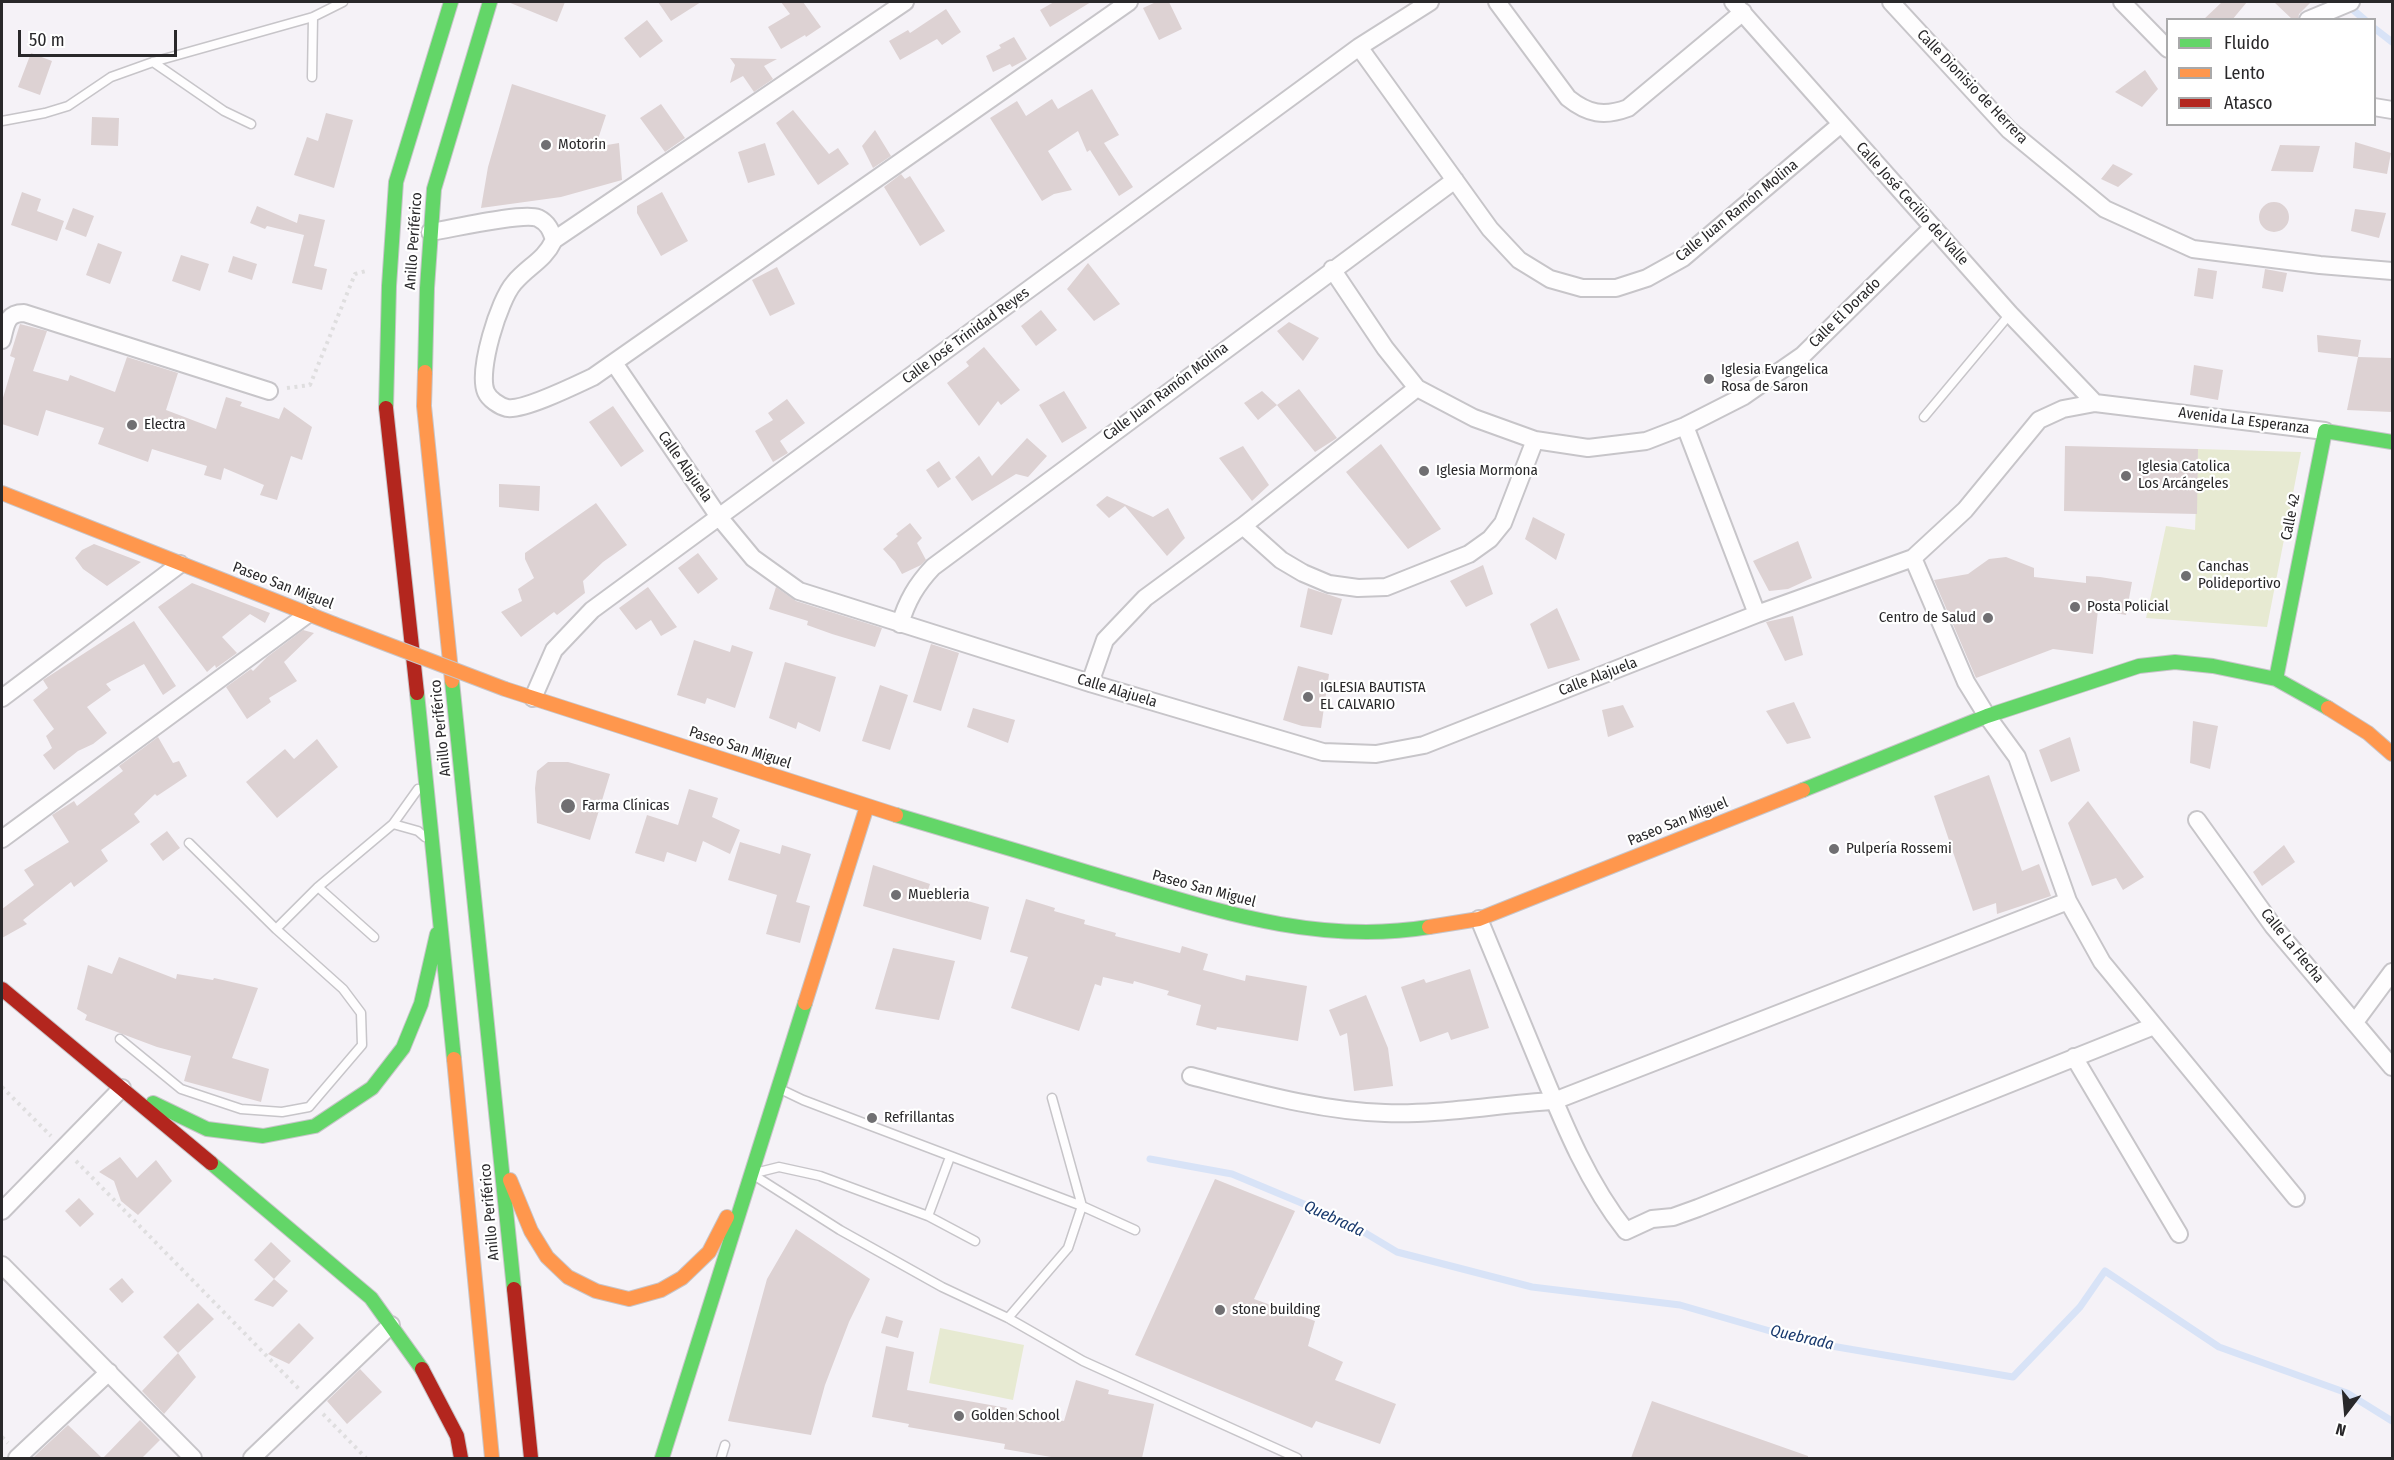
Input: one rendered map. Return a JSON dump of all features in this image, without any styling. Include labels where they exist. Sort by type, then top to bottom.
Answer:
[{"type":"main road","name":"Anillo Periférico","points":[[451,2],[396,182],[386,407],[441,919],[492,1458]]},
{"type":"main road","name":"Anillo Periférico","points":[[490,2],[434,189],[430,232],[424,406],[531,1458]]},
{"type":"main road","name":"Avenida La Esperanza","points":[[2325,431],[2392,442]]},
{"type":"main road","name":"Calle 42","points":[[2276,680],[2325,431]]},
{"type":"main road","name":"Paseo San Miguel","points":[[2,493],[505,689],[867,807],[1216,911],[1276,925],[1336,932],[1398,932],[1479,919],[1987,716],[2139,666],[2175,662],[2213,666],[2276,680],[2324,705],[2368,733],[2392,754]]},
{"type":"main road","points":[[662,1458],[867,807]]},
{"type":"main road","points":[[122,1088],[207,1129],[263,1136],[315,1126],[372,1088],[403,1047],[421,1004],[441,919]]},
{"type":"main road","points":[[2,989],[371,1298],[418,1360],[457,1436],[461,1458]]},
{"type":"main road","points":[[502,1162],[531,1231],[547,1257],[568,1277],[596,1291],[629,1299],[661,1290],[682,1278],[709,1252],[751,1174]]},
{"type":"street","points":[[905,2],[554,240],[548,253],[513,283],[501,303],[483,377],[486,393],[495,403],[507,408],[522,407],[593,377],[1129,2]]},
{"type":"street","name":"Calle José Trinidad Reyes","points":[[533,698],[554,650],[592,610],[1359,46],[1430,2]]},
{"type":"street","points":[[1497,2],[1568,98],[1582,109],[1597,114],[1613,114],[1628,108],[1738,7]]},
{"type":"street","name":"Calle Dionisio de Herrera","points":[[1891,2],[2009,130],[2105,209],[2193,249],[2320,265],[2392,271]]},
{"type":"street","points":[[2122,2],[2166,47]]},
{"type":"street","points":[[2312,18],[2346,3]]},
{"type":"street","name":"Calle José Cecilio del Valle","points":[[1738,7],[2010,314],[2095,403]]},
{"type":"street","name":"Calle Juan Ramón Molina","points":[[1359,46],[1490,229],[1519,260],[1550,279],[1582,288],[1616,288],[1647,278],[1683,258],[1841,124]]},
{"type":"street","points":[[2376,107],[2392,110]]},
{"type":"street","name":"Calle Juan Ramón Molina","points":[[900,624],[906,602],[919,582],[933,567],[1455,180]]},
{"type":"street","points":[[430,232],[521,217],[537,218],[550,227],[554,240]]},
{"type":"street","name":"Calle El Dorado","points":[[1332,269],[1385,348],[1417,388],[1474,418],[1535,440],[1588,448],[1646,441],[1685,426],[1744,396],[1803,355],[1934,227]]},
{"type":"street","points":[[2,340],[8,317],[12,314],[24,313],[269,391]]},
{"type":"street","name":"Calle Alajuela","points":[[614,363],[719,517],[753,558],[798,591],[1090,683],[1323,752],[1376,754],[1424,745],[1757,614],[1913,558],[1965,510],[2039,420],[2063,410],[2095,403]]},
{"type":"street","points":[[1090,683],[1106,640],[1144,598],[1243,526],[1417,388]]},
{"type":"street","name":"Avenida La Esperanza","points":[[2095,403],[2325,431]]},
{"type":"street","points":[[1685,426],[1757,614]]},
{"type":"street","points":[[1243,526],[1281,560],[1303,573],[1329,584],[1358,588],[1386,587],[1469,554],[1490,539],[1503,523],[1535,440]]},
{"type":"street","points":[[1913,558],[1966,682],[2017,757],[2068,902],[2102,962],[2296,1198]]},
{"type":"street","points":[[2,698],[180,564]]},
{"type":"street","points":[[2,838],[308,614]]},
{"type":"street","name":"Calle La Flecha","points":[[2197,820],[2273,926],[2392,1067]]},
{"type":"street","points":[[1191,1076],[1308,1103],[1384,1113],[1444,1111],[1554,1101],[2068,902]]},
{"type":"street","points":[[1479,919],[1554,1101],[1587,1171],[1612,1213],[1626,1231],[1652,1219],[1673,1217],[1698,1208],[2154,1026]]},
{"type":"street","points":[[2355,1022],[2392,972]]},
{"type":"street","points":[[2074,1057],[2178,1234]]},
{"type":"street","points":[[2,1211],[122,1088]]},
{"type":"street","points":[[2,1265],[193,1458]]},
{"type":"street","points":[[252,1458],[391,1325]]},
{"type":"street","points":[[17,1458],[109,1372]]},
{"type":"lane","points":[[2,121],[68,106],[111,76],[313,17],[343,2]]},
{"type":"lane","points":[[312,77],[313,17]]},
{"type":"lane","points":[[153,62],[224,111],[251,124]]},
{"type":"lane","points":[[1924,417],[2010,314]]},
{"type":"lane","points":[[276,928],[318,887],[393,824],[426,778]]},
{"type":"lane","points":[[393,824],[418,831],[433,843]]},
{"type":"lane","points":[[120,1039],[181,1089],[241,1109],[282,1112],[309,1107],[362,1045],[361,1013],[343,989],[276,928],[189,843]]},
{"type":"lane","points":[[318,887],[374,937]]},
{"type":"lane","points":[[778,1088],[803,1100],[1082,1206],[1136,1230]]},
{"type":"lane","points":[[1008,1318],[1068,1248],[1082,1206],[1052,1098]]},
{"type":"lane","points":[[928,1216],[950,1157]]},
{"type":"lane","points":[[751,1174],[779,1167],[820,1176],[928,1216],[975,1241]]},
{"type":"lane","points":[[751,1174],[840,1230],[942,1287],[1008,1318],[1083,1361],[1297,1458]]},
{"type":"lane","points":[[721,1458],[725,1445]]},
{"type":"path","points":[[269,391],[310,385],[355,274],[391,267]]},
{"type":"path","points":[[2,1086],[366,1458]]},
{"type":"green space","points":[[2198,449],[2301,452],[2267,627],[2146,618],[2166,526],[2195,530]]},
{"type":"green space","points":[[940,1328],[1024,1345],[1013,1400],[929,1383]]},
{"type":"building","points":[[508,2],[565,2],[557,22]]},
{"type":"building","points":[[658,2],[701,2],[671,21]]},
{"type":"building","points":[[781,2],[803,2],[821,27],[781,49],[768,27],[790,14]]},
{"type":"building","points":[[1054,2],[1091,2],[1050,27],[1040,10]]},
{"type":"building","points":[[1156,2],[1169,2],[1182,29],[1159,40],[1143,8]]},
{"type":"building","points":[[2222,2],[2247,2],[2234,18],[2205,18]]},
{"type":"building","points":[[2274,2],[2311,2],[2299,14],[2298,18],[2291,18]]},
{"type":"building","points":[[946,9],[961,32],[942,45],[937,39],[900,60],[889,41],[908,30],[910,33]]},
{"type":"building","points":[[647,20],[663,41],[640,58],[624,38]]},
{"type":"building","points":[[1014,37],[1027,59],[1012,67],[1010,64],[993,72],[986,56],[1001,48],[999,45]]},
{"type":"building","points":[[31,53],[52,61],[40,95],[18,87]]},
{"type":"building","points":[[730,58],[777,59],[764,66],[773,79],[754,92],[743,76],[730,83],[735,65]]},
{"type":"building","points":[[2145,70],[2158,89],[2142,107],[2115,92]]},
{"type":"building","name":"Motorin","points":[[512,84],[606,115],[594,151],[601,146],[619,143],[622,180],[561,197],[481,208],[488,167]]},
{"type":"building","points":[[1092,89],[1119,135],[1104,143],[1133,187],[1119,196],[1090,150],[1087,152],[1078,131],[1048,151],[1072,190],[1054,194],[1042,201],[990,118],[1017,101],[1026,116],[1052,99],[1058,109]]},
{"type":"building","points":[[661,104],[685,138],[665,152],[640,118]]},
{"type":"building","points":[[793,110],[829,154],[838,148],[849,164],[818,185],[776,123]]},
{"type":"building","points":[[326,113],[353,120],[334,188],[294,175],[307,137],[318,141]]},
{"type":"building","points":[[92,117],[119,118],[118,146],[91,145]]},
{"type":"building","points":[[875,130],[891,156],[873,168],[862,146]]},
{"type":"building","points":[[2355,142],[2391,153],[2387,174],[2353,168]]},
{"type":"building","points":[[765,143],[775,175],[748,183],[738,152]]},
{"type":"building","points":[[2280,145],[2320,146],[2313,172],[2271,171]]},
{"type":"building","points":[[2113,164],[2133,174],[2118,187],[2101,179]]},
{"type":"building","points":[[901,174],[905,179],[910,176],[945,231],[920,246],[884,187]]},
{"type":"building","points":[[22,192],[41,199],[37,211],[64,221],[57,241],[11,225]]},
{"type":"building","points":[[662,192],[688,241],[661,256],[637,213],[637,206]]},
{"type":"building","points":[[2274,202],[2285,206],[2289,217],[2285,228],[2274,232],[2263,228],[2259,217],[2263,206]]},
{"type":"building","points":[[257,206],[297,223],[299,214],[325,220],[314,266],[327,269],[322,290],[292,283],[304,235],[267,226],[265,229],[250,223]]},
{"type":"building","points":[[73,208],[94,216],[86,237],[65,229]]},
{"type":"building","points":[[2355,209],[2386,213],[2379,238],[2351,231]]},
{"type":"building","points":[[98,243],[122,252],[110,284],[86,275]]},
{"type":"building","points":[[181,255],[209,264],[200,291],[172,281]]},
{"type":"building","points":[[233,256],[257,264],[252,280],[228,272]]},
{"type":"building","points":[[1088,263],[1120,304],[1094,321],[1067,289]]},
{"type":"building","points":[[777,267],[795,304],[770,316],[752,280]]},
{"type":"building","points":[[2198,268],[2217,271],[2213,299],[2194,296]]},
{"type":"building","points":[[2265,269],[2287,273],[2283,292],[2262,288]]},
{"type":"building","points":[[1041,310],[1057,330],[1036,346],[1021,326]]},
{"type":"building","points":[[1289,322],[1319,338],[1303,361],[1277,331]]},
{"type":"building","points":[[20,324],[47,331],[33,371],[68,381],[70,375],[115,392],[127,357],[178,373],[166,410],[216,429],[226,397],[242,402],[240,406],[279,419],[284,407],[312,427],[302,460],[291,456],[277,500],[260,495],[264,485],[224,468],[221,480],[204,475],[207,466],[152,449],[148,462],[98,444],[104,428],[46,410],[38,436],[2,424],[2,401],[15,358],[10,356]]},
{"type":"building","points":[[2317,335],[2361,340],[2358,357],[2318,352]]},
{"type":"building","points":[[984,347],[1020,390],[1001,405],[998,401],[979,426],[947,383],[969,366],[966,362]]},
{"type":"building","points":[[2358,357],[2392,358],[2392,412],[2347,410]]},
{"type":"building","points":[[2194,365],[2223,370],[2218,400],[2190,395]]},
{"type":"building","points":[[1299,389],[1337,438],[1315,452],[1277,405]]},
{"type":"building","points":[[1064,391],[1087,428],[1062,443],[1039,405]]},
{"type":"building","points":[[1262,391],[1277,405],[1258,420],[1244,403]]},
{"type":"building","points":[[787,399],[805,423],[780,441],[788,453],[773,462],[755,431],[773,420],[768,413]]},
{"type":"building","points":[[613,406],[644,451],[621,467],[589,422]]},
{"type":"building","points":[[1027,438],[1047,456],[1028,477],[1016,474],[972,501],[955,477],[979,456],[992,476]]},
{"type":"building","points":[[1381,444],[1441,529],[1408,549],[1346,472]]},
{"type":"building","points":[[1243,446],[1269,485],[1252,501],[1219,458]]},
{"type":"building","points":[[2065,446],[2198,449],[2197,514],[2064,511]]},
{"type":"building","points":[[939,461],[951,479],[938,488],[926,470]]},
{"type":"building","points":[[499,484],[540,486],[539,511],[499,507]]},
{"type":"building","points":[[1107,496],[1153,517],[1168,508],[1185,538],[1167,556],[1125,506],[1109,518],[1096,505]]},
{"type":"building","points":[[596,503],[627,545],[603,562],[583,581],[585,593],[557,615],[554,612],[521,637],[501,612],[522,601],[518,589],[534,578],[525,559],[525,553]]},
{"type":"building","points":[[1533,517],[1565,534],[1556,560],[1525,539]]},
{"type":"building","points":[[910,523],[922,538],[917,543],[926,560],[902,574],[883,549]]},
{"type":"building","points":[[1798,541],[1812,578],[1788,589],[1769,591],[1753,561]]},
{"type":"building","points":[[94,544],[141,562],[107,586],[83,569],[75,558],[82,550]]},
{"type":"building","points":[[698,553],[718,579],[698,594],[678,568]]},
{"type":"building","name":"Centro de Salud","points":[[2006,557],[2034,568],[2034,577],[2086,583],[2086,576],[2132,582],[2126,615],[2098,610],[2093,654],[2053,649],[1976,678],[1934,580],[1968,574],[1989,559]]},
{"type":"building","points":[[1483,565],[1493,594],[1466,607],[1450,581]]},
{"type":"building","points":[[192,583],[270,613],[265,623],[250,614],[222,637],[237,653],[207,672],[158,607]]},
{"type":"building","points":[[648,587],[677,627],[661,636],[651,620],[636,630],[619,608]]},
{"type":"building","points":[[776,587],[796,601],[882,628],[875,647],[832,634],[807,625],[808,621],[769,609]]},
{"type":"building","points":[[1308,588],[1342,599],[1332,635],[1300,627]]},
{"type":"building","points":[[1557,608],[1580,660],[1548,669],[1530,624]]},
{"type":"building","points":[[1793,616],[1803,655],[1785,661],[1766,622]]},
{"type":"building","points":[[134,621],[176,686],[163,695],[144,664],[106,684],[111,690],[87,707],[107,733],[93,744],[78,751],[54,770],[43,755],[52,748],[46,736],[54,729],[33,700],[48,688],[43,680]]},
{"type":"building","points":[[303,630],[314,633],[284,662],[297,681],[269,698],[271,702],[247,719],[226,687],[251,669],[253,671],[267,657]]},
{"type":"building","points":[[694,640],[730,652],[732,645],[753,652],[735,708],[707,698],[705,704],[677,695]]},
{"type":"building","points":[[931,644],[959,653],[941,711],[913,702]]},
{"type":"building","points":[[785,662],[836,677],[820,732],[798,722],[796,729],[769,718]]},
{"type":"building","name":"IGLESIA BAUTISTA EL CALVARIO","points":[[1298,666],[1329,674],[1321,728],[1302,726],[1283,720]]},
{"type":"building","points":[[880,685],[908,695],[890,750],[862,741]]},
{"type":"building","points":[[1794,702],[1811,738],[1787,744],[1766,711]]},
{"type":"building","points":[[1623,705],[1634,727],[1608,737],[1602,710]]},
{"type":"building","points":[[973,708],[1015,720],[1008,743],[967,727]]},
{"type":"building","points":[[2193,721],[2218,726],[2210,769],[2190,763]]},
{"type":"building","points":[[158,737],[173,763],[179,761],[187,776],[157,796],[155,794],[134,814],[140,822],[101,850],[108,861],[74,887],[71,882],[23,920],[27,924],[2,938],[2,909],[34,885],[24,870],[69,842],[52,815],[74,801],[77,806],[123,771],[119,766]]},
{"type":"building","points":[[2070,737],[2080,771],[2051,782],[2039,750]]},
{"type":"building","points":[[317,739],[338,767],[277,818],[246,782],[285,749],[294,759]]},
{"type":"building","name":"Farma Clínicas","points":[[548,762],[568,762],[610,774],[590,840],[537,823],[535,788],[537,771]]},
{"type":"building","points":[[1989,775],[2022,871],[2039,864],[2051,896],[1997,914],[1996,903],[1973,911],[1934,796]]},
{"type":"building","points":[[689,789],[718,798],[712,817],[740,830],[730,854],[703,841],[696,862],[667,852],[664,862],[635,853],[647,815],[678,825]]},
{"type":"building","points":[[2088,801],[2144,877],[2123,890],[2116,878],[2092,886],[2068,823]]},
{"type":"building","points":[[167,831],[180,848],[163,861],[150,844]]},
{"type":"building","points":[[740,842],[780,854],[782,845],[811,854],[796,902],[810,906],[800,943],[766,934],[777,895],[728,880]]},
{"type":"building","points":[[2284,845],[2295,862],[2262,886],[2253,872]]},
{"type":"building","points":[[873,865],[930,884],[928,890],[989,907],[981,940],[863,906]]},
{"type":"building","points":[[1026,899],[1055,908],[1054,911],[1085,920],[1084,924],[1116,933],[1115,936],[1180,953],[1182,946],[1208,954],[1203,970],[1245,981],[1246,975],[1307,986],[1298,1041],[1217,1027],[1216,1030],[1196,1025],[1201,1005],[1167,995],[1169,991],[1134,981],[1133,984],[1103,977],[1101,986],[1095,984],[1079,1031],[1011,1008],[1028,957],[1010,952]]},
{"type":"building","points":[[893,948],[955,961],[939,1020],[875,1009]]},
{"type":"building","points":[[119,957],[176,979],[177,974],[213,980],[214,978],[258,988],[232,1058],[269,1069],[261,1102],[184,1081],[191,1056],[157,1047],[85,1020],[87,1015],[77,1009],[88,965],[112,974]]},
{"type":"building","points":[[1470,969],[1489,1028],[1451,1040],[1448,1032],[1420,1042],[1401,987],[1424,979],[1426,983]]},
{"type":"building","points":[[1366,995],[1388,1048],[1393,1086],[1354,1091],[1347,1033],[1340,1036],[1329,1010]]},
{"type":"building","points":[[120,1157],[137,1178],[156,1160],[172,1181],[138,1215],[121,1201],[114,1181],[99,1172]]},
{"type":"building","name":"stone building","points":[[1215,1179],[1295,1211],[1254,1299],[1315,1321],[1308,1346],[1343,1362],[1335,1380],[1396,1404],[1380,1444],[1316,1421],[1312,1428],[1135,1355]]},
{"type":"building","points":[[79,1198],[94,1214],[80,1227],[65,1211]]},
{"type":"building","points":[[796,1229],[870,1279],[849,1322],[825,1385],[811,1435],[728,1421],[767,1279]]},
{"type":"building","points":[[271,1242],[291,1261],[274,1279],[254,1260]]},
{"type":"building","points":[[122,1278],[134,1292],[122,1303],[109,1289]]},
{"type":"building","points":[[274,1279],[288,1291],[273,1307],[254,1300]]},
{"type":"building","points":[[198,1303],[214,1319],[178,1353],[163,1337]]},
{"type":"building","points":[[886,1316],[903,1321],[898,1338],[881,1333]]},
{"type":"building","points":[[299,1323],[314,1338],[289,1364],[268,1354]]},
{"type":"building","points":[[886,1346],[914,1352],[907,1390],[1064,1421],[1076,1380],[1109,1390],[1108,1394],[1154,1404],[1142,1458],[1057,1458],[1004,1449],[1005,1444],[908,1427],[909,1424],[872,1417]]},
{"type":"building","points":[[178,1353],[196,1377],[164,1414],[142,1391]]},
{"type":"building","points":[[360,1369],[382,1392],[347,1424],[327,1401]]},
{"type":"building","points":[[1652,1401],[1808,1456],[1808,1458],[1631,1458]]},
{"type":"building","points":[[140,1420],[160,1440],[142,1458],[103,1458]]},
{"type":"building","points":[[68,1425],[102,1458],[33,1458],[41,1450]]},
{"type":"waterway","points":[[2351,4],[2351,8],[2363,18]]},
{"type":"waterway","points":[[2376,30],[2392,42]]},
{"type":"waterway","name":"Quebrada","points":[[1150,1159],[1232,1174],[1347,1222],[1397,1252],[1532,1287],[1680,1305],[1808,1342],[2013,1377],[2080,1307],[2105,1271],[2219,1347],[2347,1393],[2392,1421]]},
{"type":"traffic: fast","points":[[386,408],[389,286],[396,182],[451,2]]},
{"type":"traffic: fast","points":[[425,372],[427,288],[434,189],[490,2]]},
{"type":"traffic: fast","points":[[2276,679],[2325,431],[2392,442]]},
{"type":"traffic: fast","points":[[1803,790],[1987,716],[2139,666],[2175,662],[2213,666],[2276,679],[2328,708]]},
{"type":"traffic: fast","points":[[452,681],[514,1289]]},
{"type":"traffic: fast","points":[[417,693],[454,1059]]},
{"type":"traffic: fast","points":[[896,815],[1191,903],[1269,922],[1348,932],[1429,927]]},
{"type":"traffic: fast","points":[[153,1103],[207,1129],[263,1136],[315,1126],[372,1088],[403,1048],[421,1004],[437,934]]},
{"type":"traffic: fast","points":[[662,1458],[805,1003]]},
{"type":"traffic: fast","points":[[211,1163],[371,1298],[422,1369]]},
{"type":"traffic: slow","points":[[425,372],[424,406],[452,681]]},
{"type":"traffic: slow","points":[[2,493],[334,624]]},
{"type":"traffic: slow","points":[[334,624],[505,689]]},
{"type":"traffic: slow","points":[[505,689],[896,815]]},
{"type":"traffic: slow","points":[[2328,708],[2368,733],[2392,754]]},
{"type":"traffic: slow","points":[[1429,927],[1479,919],[1803,790]]},
{"type":"traffic: slow","points":[[805,1003],[867,806]]},
{"type":"traffic: slow","points":[[454,1059],[492,1458]]},
{"type":"traffic: slow","points":[[510,1180],[531,1231],[547,1257],[568,1277],[596,1291],[629,1299],[661,1290],[682,1278],[709,1252],[727,1217]]},
{"type":"traffic: jam","points":[[386,408],[417,693]]},
{"type":"traffic: jam","points":[[2,989],[211,1163]]},
{"type":"traffic: jam","points":[[514,1289],[531,1458]]},
{"type":"traffic: jam","points":[[422,1369],[457,1436],[461,1458]]},
{"type":"place","name":"Motorin","points":[[546,145]]},
{"type":"place","name":"Iglesia Evangelica Rosa de Saron","points":[[1709,379]]},
{"type":"place","name":"Electra","points":[[132,425]]},
{"type":"place","name":"Iglesia Mormona","points":[[1424,471]]},
{"type":"place","name":"Iglesia Catolica Los Arcángeles","points":[[2126,476]]},
{"type":"place","name":"Canchas Polideportivo","points":[[2186,576]]},
{"type":"place","name":"Posta Policial","points":[[2075,607]]},
{"type":"place","name":"Centro de Salud","points":[[1988,618]]},
{"type":"place","name":"IGLESIA BAUTISTA EL CALVARIO","points":[[1308,697]]},
{"type":"place","name":"Farma Clínicas","points":[[568,806]]},
{"type":"place","name":"Pulpería Rossemi","points":[[1834,849]]},
{"type":"place","name":"Muebleria","points":[[896,895]]},
{"type":"place","name":"Refrillantas","points":[[872,1118]]},
{"type":"place","name":"stone building","points":[[1220,1310]]},
{"type":"place","name":"Golden School","points":[[959,1416]]}]
